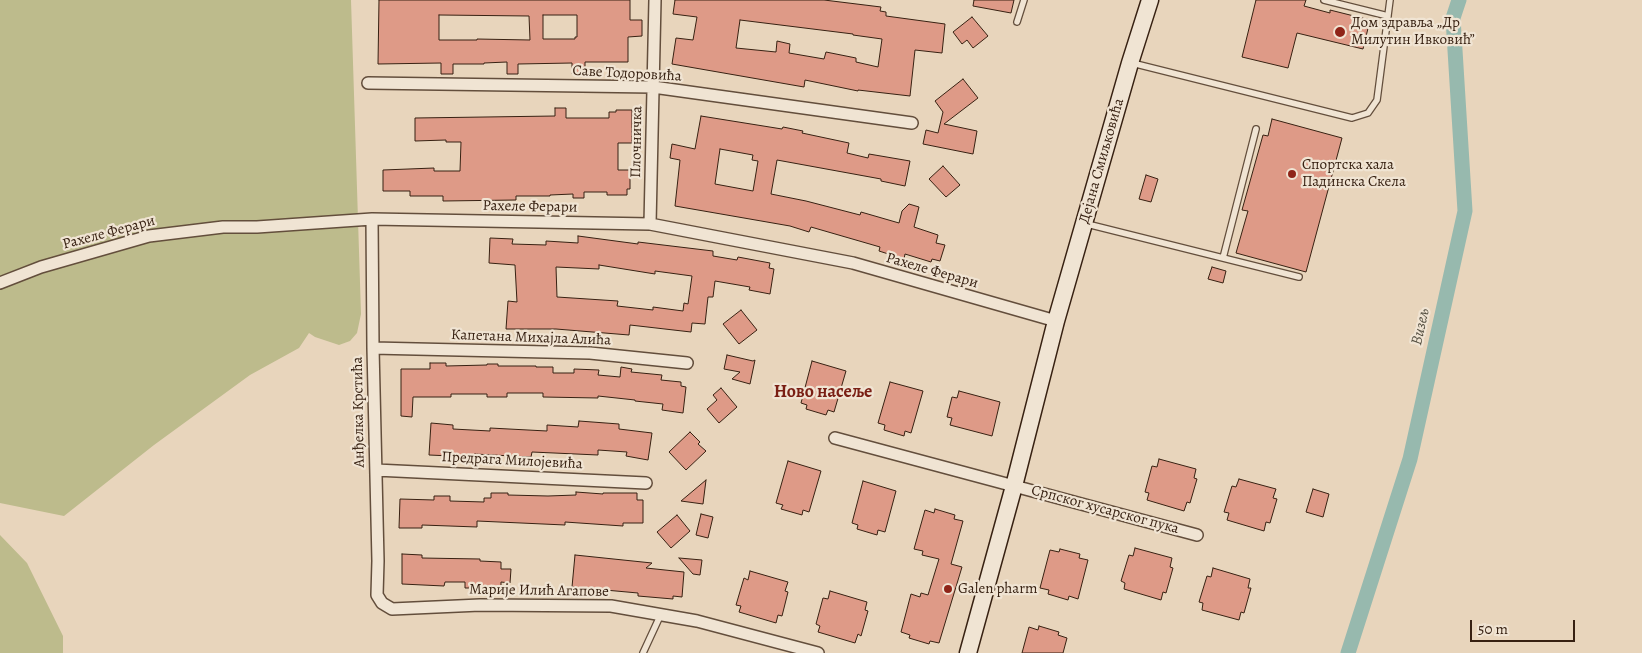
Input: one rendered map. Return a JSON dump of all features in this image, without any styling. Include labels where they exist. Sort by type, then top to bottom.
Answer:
[{"type":"street","name":"Плочничка","points":[[650,224],[655,0]]},
{"type":"street","name":"Дејана Смиљковића","points":[[1056,322],[1130,63],[1150,0]]},
{"type":"street","name":"Саве Тодоровића","points":[[368,83],[653,87],[912,123]]},
{"type":"street","name":"Рахеле Ферари","points":[[0,283],[42,267],[148,236],[223,227],[257,227],[372,218],[650,224],[853,264],[1056,322]]},
{"type":"street","name":"Анђелка Крстића","points":[[372,218],[377,595],[382,603]]},
{"type":"street","name":"Српског хусарског пука","points":[[968,653],[1014,486],[1056,322]]},
{"type":"street","name":"Капетана Михајла Алића","points":[[373,348],[590,353],[687,363]]},
{"type":"street","name":"Српског хусарског пука","points":[[835,438],[1197,535]]},
{"type":"street","name":"Предрага Милојевића","points":[[376,470],[646,483]]},
{"type":"street","name":"Марије Илић Агапове","points":[[382,603],[392,609],[480,605],[611,606],[697,621],[818,653]]},
{"type":"lane","points":[[1017,22],[1024,0]]},
{"type":"lane","points":[[1324,0],[1388,16]]},
{"type":"lane","points":[[1130,63],[1352,118],[1368,113],[1378,100],[1390,0]]},
{"type":"lane","points":[[1223,258],[1256,129]]},
{"type":"lane","points":[[1084,224],[1299,277]]},
{"type":"lane","points":[[643,653],[661,614]]},
{"type":"shaded area","points":[[0,0],[351,0],[361,314],[357,333],[350,341],[339,345],[309,333],[299,348],[250,375],[154,445],[64,516],[0,503]]},
{"type":"shaded area","points":[[0,535],[27,563],[63,636],[63,653],[0,653]]},
{"type":"building","points":[[379,0],[630,0],[630,20],[642,20],[642,36],[628,37],[628,62],[585,62],[585,74],[572,74],[572,63],[518,64],[518,74],[507,74],[507,62],[453,64],[453,74],[441,74],[441,63],[378,64]],"holes":[[[439,15],[529,16],[530,40],[439,40]],[[543,15],[577,15],[577,37],[575,39],[543,39]]]},
{"type":"building","points":[[675,0],[824,0],[881,7],[880,11],[886,12],[886,16],[945,24],[942,53],[915,50],[910,96],[858,91],[805,80],[804,87],[672,64],[676,38],[693,40],[697,17],[673,14]],"holes":[[[740,20],[882,39],[878,67],[856,62],[856,58],[826,52],[824,59],[789,53],[790,44],[777,41],[776,52],[736,48]]]},
{"type":"building","points":[[974,0],[1014,0],[1011,13],[973,6]]},
{"type":"building","name":"Дом здравља „Др Милутин Ивковић”","points":[[1256,0],[1306,0],[1304,6],[1370,20],[1363,49],[1297,33],[1288,68],[1242,57]]},
{"type":"building","points":[[972,17],[988,36],[973,48],[967,40],[962,44],[953,32]]},
{"type":"building","points":[[963,79],[978,98],[944,124],[977,131],[973,154],[923,144],[926,130],[938,133],[943,112],[935,101]]},
{"type":"building","points":[[555,108],[566,108],[566,118],[609,118],[609,112],[632,110],[632,143],[618,143],[618,170],[630,170],[630,189],[627,189],[627,195],[607,195],[607,192],[584,192],[584,198],[573,198],[573,194],[516,196],[516,200],[443,201],[443,196],[410,196],[410,191],[383,191],[383,170],[434,168],[434,171],[460,171],[461,142],[446,142],[446,140],[415,141],[415,118],[555,116]]},
{"type":"building","points":[[701,116],[803,131],[802,133],[849,143],[847,153],[868,158],[869,154],[910,161],[905,186],[881,181],[881,179],[777,160],[771,194],[860,215],[861,212],[899,223],[902,211],[909,204],[919,207],[914,227],[938,235],[936,243],[945,245],[940,261],[932,259],[931,262],[905,254],[904,259],[879,251],[880,247],[811,227],[809,232],[790,226],[675,206],[680,160],[670,158],[672,144],[695,149]],"holes":[[[720,149],[753,155],[752,160],[758,161],[753,191],[715,184]]]},
{"type":"building","name":"Спортска хала Падинска Скела","points":[[1272,119],[1342,138],[1306,272],[1236,253],[1248,211],[1242,210],[1263,135],[1268,136]]},
{"type":"building","points":[[943,166],[960,185],[946,197],[929,179]]},
{"type":"building","points":[[1146,175],[1158,179],[1151,202],[1139,199]]},
{"type":"building","points":[[578,236],[638,244],[638,242],[713,251],[713,256],[737,260],[738,257],[770,263],[769,268],[774,269],[770,294],[749,290],[750,287],[715,281],[713,297],[708,297],[705,324],[692,323],[691,332],[630,325],[629,335],[556,329],[506,329],[508,301],[517,302],[515,265],[489,263],[490,238],[513,239],[512,244],[546,245],[546,241],[578,243]],"holes":[[[599,265],[655,274],[655,271],[692,276],[688,304],[684,303],[683,311],[653,307],[653,310],[617,306],[618,301],[557,297],[556,267],[599,269]]]},
{"type":"building","points":[[1212,267],[1226,271],[1223,283],[1208,279]]},
{"type":"building","points":[[741,310],[757,330],[739,344],[723,324]]},
{"type":"building","points":[[727,355],[755,360],[750,384],[732,379],[740,372],[724,369]]},
{"type":"building","points":[[812,361],[846,371],[834,412],[828,410],[826,415],[806,409],[807,405],[801,403]]},
{"type":"building","points":[[430,363],[446,363],[446,366],[498,364],[498,366],[553,367],[553,373],[574,373],[574,369],[599,370],[598,375],[620,377],[621,367],[632,369],[631,372],[662,375],[661,380],[681,382],[681,386],[686,387],[683,413],[662,410],[663,404],[635,400],[598,396],[598,398],[543,397],[543,393],[507,393],[507,397],[487,397],[487,394],[451,394],[451,397],[413,397],[412,417],[401,416],[401,369],[430,369]]},
{"type":"building","points":[[890,382],[923,391],[911,433],[905,431],[904,436],[884,430],[885,425],[878,423]]},
{"type":"building","points":[[721,388],[737,407],[719,423],[707,409],[717,400],[713,395]]},
{"type":"building","points":[[959,391],[1000,402],[992,436],[950,425],[952,418],[947,417],[952,397],[957,398]]},
{"type":"building","points":[[579,421],[619,424],[619,429],[652,433],[648,460],[626,456],[627,452],[598,450],[598,455],[532,452],[531,457],[474,454],[474,457],[429,455],[431,423],[453,425],[453,429],[490,431],[490,428],[547,431],[547,425],[578,427]]},
{"type":"building","points":[[690,432],[700,442],[698,444],[706,451],[686,470],[669,452]]},
{"type":"building","points":[[1159,459],[1196,469],[1194,478],[1197,479],[1190,503],[1187,502],[1184,511],[1147,500],[1149,493],[1145,492],[1152,466],[1157,467]]},
{"type":"building","points":[[788,461],[821,471],[809,512],[803,510],[802,515],[781,509],[783,505],[776,503]]},
{"type":"building","points":[[1239,479],[1276,489],[1273,498],[1277,499],[1270,523],[1266,522],[1264,531],[1227,520],[1229,513],[1224,512],[1232,486],[1236,487]]},
{"type":"building","points":[[706,480],[703,504],[681,501]]},
{"type":"building","points":[[863,481],[896,491],[885,532],[878,530],[877,535],[857,529],[858,525],[852,523]]},
{"type":"building","points":[[1313,489],[1329,494],[1323,517],[1306,512]]},
{"type":"building","points":[[576,492],[603,494],[637,493],[637,500],[643,500],[643,523],[623,523],[623,526],[565,522],[565,525],[477,521],[477,527],[422,525],[422,528],[399,528],[400,499],[434,500],[434,496],[450,496],[450,501],[484,502],[484,498],[491,498],[491,493],[548,496],[576,495]]},
{"type":"building","points":[[935,509],[955,515],[954,519],[963,521],[951,564],[962,567],[939,643],[930,641],[929,644],[909,638],[910,635],[901,632],[911,594],[920,597],[921,593],[928,595],[939,559],[922,555],[923,551],[914,549],[925,510],[934,513]]},
{"type":"building","points":[[701,514],[713,517],[708,538],[696,535]]},
{"type":"building","points":[[677,515],[690,531],[671,548],[657,532]]},
{"type":"building","points":[[1135,548],[1172,558],[1170,567],[1173,568],[1166,593],[1163,592],[1161,600],[1124,589],[1125,583],[1121,581],[1129,555],[1133,556]]},
{"type":"building","points":[[1060,549],[1080,554],[1079,558],[1088,560],[1078,599],[1069,596],[1068,600],[1048,594],[1049,590],[1040,588],[1050,550],[1059,552]]},
{"type":"building","points":[[402,554],[422,555],[422,558],[480,559],[480,561],[501,562],[501,569],[511,569],[510,583],[501,582],[501,588],[465,588],[465,582],[445,582],[444,586],[402,584]]},
{"type":"building","points":[[575,555],[652,563],[646,568],[684,572],[682,597],[673,596],[673,599],[638,596],[638,593],[572,587]]},
{"type":"building","points":[[679,558],[702,560],[700,575],[693,574]]},
{"type":"building","points":[[1213,568],[1250,579],[1248,588],[1251,588],[1244,613],[1241,612],[1239,620],[1202,610],[1203,603],[1199,602],[1207,576],[1211,577]]},
{"type":"building","points":[[750,571],[788,582],[785,591],[788,592],[782,616],[778,615],[776,623],[739,612],[741,606],[736,605],[744,578],[748,580]]},
{"type":"building","points":[[830,591],[867,602],[865,610],[868,611],[861,636],[858,634],[855,643],[818,632],[820,626],[816,624],[823,598],[828,599]]},
{"type":"building","points":[[1039,626],[1059,632],[1058,635],[1067,638],[1063,653],[1022,653],[1029,627],[1038,630]]},
{"type":"waterway","name":"Визељ","points":[[1348,653],[1410,459],[1465,211],[1453,18],[1459,0]]},
{"type":"place","name":"Дом здравља „Др Милутин Ивковић”","points":[[1340,32]]},
{"type":"place","name":"Спортска хала Падинска Скела","points":[[1292,174]]},
{"type":"place","name":"Galen pharm","points":[[948,589]]},
{"type":"district","name":"Ново насеље","points":[[823,393]]}]
